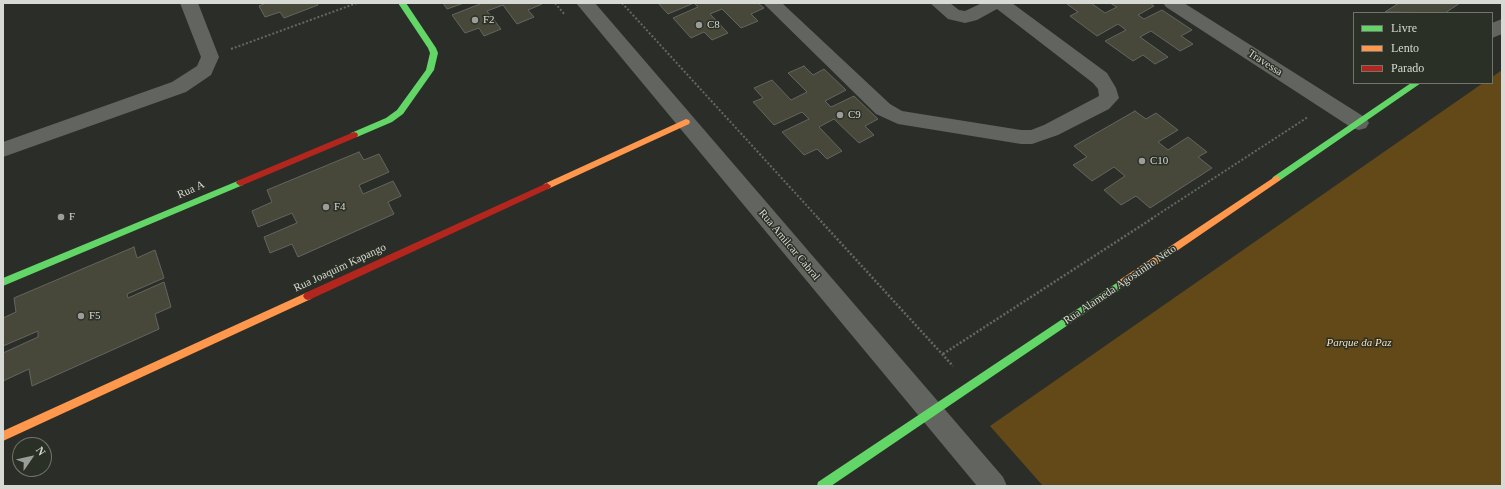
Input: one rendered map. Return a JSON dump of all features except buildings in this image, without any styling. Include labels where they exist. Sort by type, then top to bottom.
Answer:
[{"type":"street","points":[[3,150],[179,87],[204,70],[210,57],[189,3]]},
{"type":"street","name":"Rua A","points":[[3,282],[389,120],[400,112],[430,70],[434,54],[432,48],[402,3]]},
{"type":"street","name":"Rua Amilcar Cabral","points":[[585,3],[994,486]]},
{"type":"street","points":[[772,3],[883,108],[898,117],[1021,137],[1032,137],[1058,128],[1102,104],[1109,98],[1107,88],[1100,78],[1001,3]]},
{"type":"street","points":[[938,3],[954,15],[965,17],[971,16],[996,3]]},
{"type":"street","name":"Travessa","points":[[1172,3],[1359,122]]},
{"type":"street","points":[[1493,31],[1502,25]]},
{"type":"street","name":"Rua Alameda Agostinho Neto","points":[[822,486],[1416,84]]},
{"type":"street","name":"Rua Joaquim Kapango","points":[[3,436],[686,122]]},
{"type":"path","points":[[210,57],[357,3]]},
{"type":"path","points":[[622,3],[972,385]]},
{"type":"path","points":[[943,354],[1330,104]]},
{"type":"green space","name":"Parque da Paz","points":[[1502,70],[1502,486],[1043,486],[990,426],[1482,84],[1493,84],[1493,76]]},
{"type":"traffic: fast","points":[[354,135],[389,120],[400,112],[430,70],[434,53],[432,48],[402,3]]},
{"type":"traffic: fast","points":[[1276,179],[1416,84]]},
{"type":"traffic: fast","points":[[3,282],[240,183]]},
{"type":"traffic: fast","points":[[822,486],[1121,284]]},
{"type":"traffic: slow","points":[[547,186],[686,122]]},
{"type":"traffic: slow","points":[[1121,284],[1276,179]]},
{"type":"traffic: slow","points":[[3,436],[308,296]]},
{"type":"traffic: jam","points":[[240,183],[354,135]]},
{"type":"traffic: jam","points":[[308,296],[547,186]]},
{"type":"place","name":"F2","points":[[475,20]]},
{"type":"place","name":"C8","points":[[699,25]]},
{"type":"place","name":"C9","points":[[840,115]]},
{"type":"place","name":"C10","points":[[1142,161]]},
{"type":"place","name":"F4","points":[[326,207]]},
{"type":"place","name":"F","points":[[61,217]]},
{"type":"place","name":"F5","points":[[81,316]]}]
